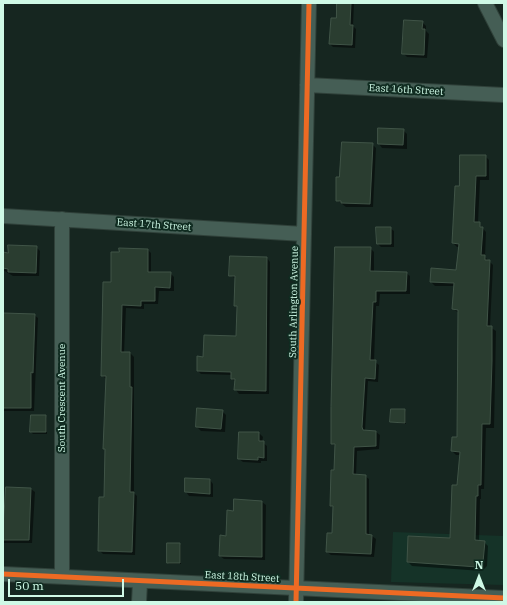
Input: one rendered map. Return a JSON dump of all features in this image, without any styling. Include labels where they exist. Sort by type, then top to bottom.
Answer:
[{"type":"street","name":"South Arlington Avenue","points":[[296,595],[308,3]]},
{"type":"street","points":[[485,3],[504,40]]},
{"type":"street","name":"East 16th Street","points":[[307,85],[504,95]]},
{"type":"street","name":"East 17th Street","points":[[3,216],[304,234]]},
{"type":"street","name":"South Crescent Avenue","points":[[62,219],[62,577]]},
{"type":"street","name":"East 18th Street","points":[[3,574],[140,582],[296,595],[504,598]]},
{"type":"street","points":[[139,602],[140,582]]},
{"type":"shaded area","points":[[393,532],[504,536],[504,585],[391,582]]},
{"type":"building","points":[[337,3],[351,3],[350,25],[353,25],[352,45],[329,44],[331,18],[336,18]]},
{"type":"building","points":[[404,20],[423,21],[422,29],[425,29],[424,55],[402,54]]},
{"type":"building","points":[[378,128],[404,129],[403,145],[378,144]]},
{"type":"building","points":[[342,142],[373,143],[370,204],[341,203],[341,201],[336,201],[336,177],[339,177]]},
{"type":"building","points":[[460,155],[486,155],[486,176],[476,176],[474,222],[480,222],[480,227],[483,227],[481,255],[485,255],[485,260],[490,260],[487,326],[492,326],[490,424],[482,424],[481,485],[478,485],[478,496],[476,496],[475,540],[485,541],[483,562],[478,567],[407,562],[408,536],[450,538],[452,485],[457,485],[460,452],[451,451],[452,437],[457,437],[458,310],[452,309],[454,283],[430,282],[431,268],[456,270],[459,244],[452,243],[455,186],[459,186]]},
{"type":"building","points":[[376,227],[391,227],[391,244],[377,244]]},
{"type":"building","points":[[8,245],[37,246],[36,273],[8,272],[8,269],[3,268],[3,252],[8,253]]},
{"type":"building","points":[[335,247],[371,247],[370,271],[407,272],[406,291],[376,291],[376,302],[373,302],[370,360],[376,360],[375,379],[365,378],[362,427],[363,430],[376,431],[376,446],[354,447],[353,474],[366,475],[366,534],[372,535],[371,554],[326,552],[327,533],[332,533],[333,506],[330,506],[331,470],[334,470],[335,444],[331,444]]},
{"type":"building","points":[[119,248],[148,249],[148,272],[171,272],[170,288],[155,287],[155,301],[141,301],[141,306],[122,305],[121,352],[130,352],[130,387],[132,387],[130,492],[134,492],[132,552],[98,551],[99,497],[104,497],[105,449],[103,449],[106,376],[101,376],[103,282],[111,282],[111,252],[119,252]]},
{"type":"building","points":[[230,256],[267,257],[266,391],[234,390],[235,379],[231,379],[231,372],[197,371],[197,356],[203,357],[204,335],[236,336],[237,306],[234,306],[235,276],[229,276]]},
{"type":"building","points":[[3,313],[35,314],[33,373],[31,372],[31,408],[3,408]]},
{"type":"building","points":[[197,408],[223,410],[221,429],[196,427]]},
{"type":"building","points":[[391,409],[405,409],[405,423],[390,422]]},
{"type":"building","points":[[31,415],[46,415],[46,432],[30,432]]},
{"type":"building","points":[[239,432],[259,432],[259,441],[264,441],[264,458],[258,457],[258,460],[238,459]]},
{"type":"building","points":[[185,478],[210,479],[210,494],[185,492]]},
{"type":"building","points":[[6,487],[31,488],[29,540],[3,540]]},
{"type":"building","points":[[234,499],[262,501],[262,557],[219,556],[220,535],[226,536],[227,510],[233,511]]},
{"type":"building","points":[[167,543],[180,543],[180,563],[167,563]]},
{"type":"cycle path","points":[[296,602],[309,3]]},
{"type":"cycle path","points":[[3,574],[504,598]]}]
